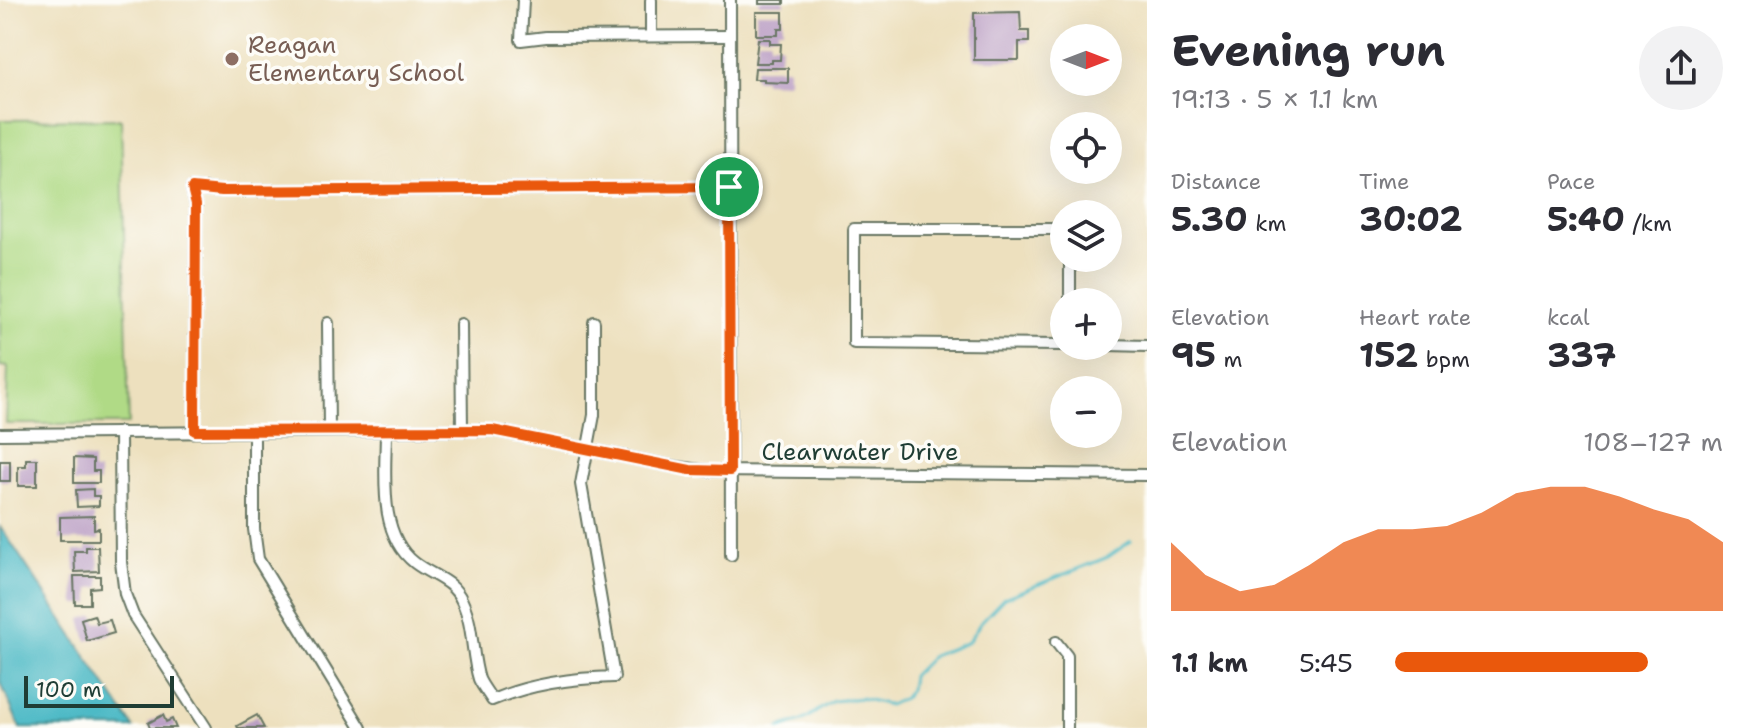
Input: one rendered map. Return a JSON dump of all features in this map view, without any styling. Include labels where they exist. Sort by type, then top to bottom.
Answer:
[{"type":"street","points":[[523,0],[521,40],[546,37],[730,36]]},
{"type":"street","points":[[651,0],[651,36]]},
{"type":"street","points":[[730,0],[731,555]]},
{"type":"street","points":[[195,431],[196,204],[192,188],[237,191],[729,187]]},
{"type":"street","points":[[1050,229],[854,229],[854,343],[1050,345]]},
{"type":"street","points":[[386,430],[390,528],[412,561],[448,583],[459,594],[470,625],[479,680],[492,700],[515,690],[614,677],[581,484],[595,404],[594,322]]},
{"type":"street","points":[[328,323],[329,431]]},
{"type":"street","points":[[461,324],[462,430]]},
{"type":"street","points":[[1122,345],[1147,346]]},
{"type":"street","points":[[254,431],[254,529],[258,559],[361,728]]},
{"type":"street","name":"Clearwater Drive","points":[[0,434],[503,431],[690,470],[1147,475]]},
{"type":"street","points":[[120,432],[121,562],[125,594],[133,615],[206,728]]},
{"type":"street","points":[[1056,642],[1067,656],[1067,728]]},
{"type":"green space","points":[[121,119],[129,424],[6,424],[8,367],[0,366],[0,120]]},
{"type":"water","points":[[0,527],[134,728],[20,728],[0,681]]},
{"type":"building","points":[[759,0],[784,0],[784,4],[759,4]]},
{"type":"building","points":[[756,12],[783,12],[783,29],[778,29],[778,35],[756,35]]},
{"type":"building","points":[[1020,12],[1021,31],[1029,31],[1029,42],[1019,42],[1019,60],[974,60],[974,13]]},
{"type":"building","points":[[758,39],[770,39],[770,44],[781,44],[780,60],[755,63]]},
{"type":"building","points":[[755,68],[788,68],[788,83],[754,79]]},
{"type":"building","points":[[74,458],[93,459],[93,471],[99,471],[99,483],[74,483]]},
{"type":"building","points":[[26,459],[37,459],[37,486],[18,486],[18,466],[26,466]]},
{"type":"building","points":[[0,461],[10,461],[10,481],[0,481]]},
{"type":"building","points":[[93,489],[93,496],[99,496],[99,506],[77,507],[76,490]]},
{"type":"building","points":[[94,516],[94,529],[99,528],[99,540],[60,540],[60,517]]},
{"type":"building","points":[[86,547],[98,547],[99,571],[75,572],[74,551],[86,551]]},
{"type":"building","points":[[74,576],[100,576],[100,587],[90,588],[90,604],[75,604]]},
{"type":"building","points":[[94,615],[97,623],[110,620],[114,633],[87,641],[81,619]]},
{"type":"building","points":[[163,715],[166,722],[172,719],[176,728],[150,728],[148,723]]},
{"type":"building","points":[[257,715],[264,728],[238,728],[237,726]]},
{"type":"waterway","points":[[779,728],[802,721],[833,701],[861,698],[889,705],[904,698],[910,690],[912,676],[932,656],[968,642],[981,622],[1004,598],[1108,557],[1131,541]]},
{"type":"place","name":"Reagan Elementary School","points":[[232,59]]},
{"type":"route","points":[[729,187],[730,471],[690,470],[492,430],[195,431],[196,204],[192,188],[222,191],[729,187]]}]
